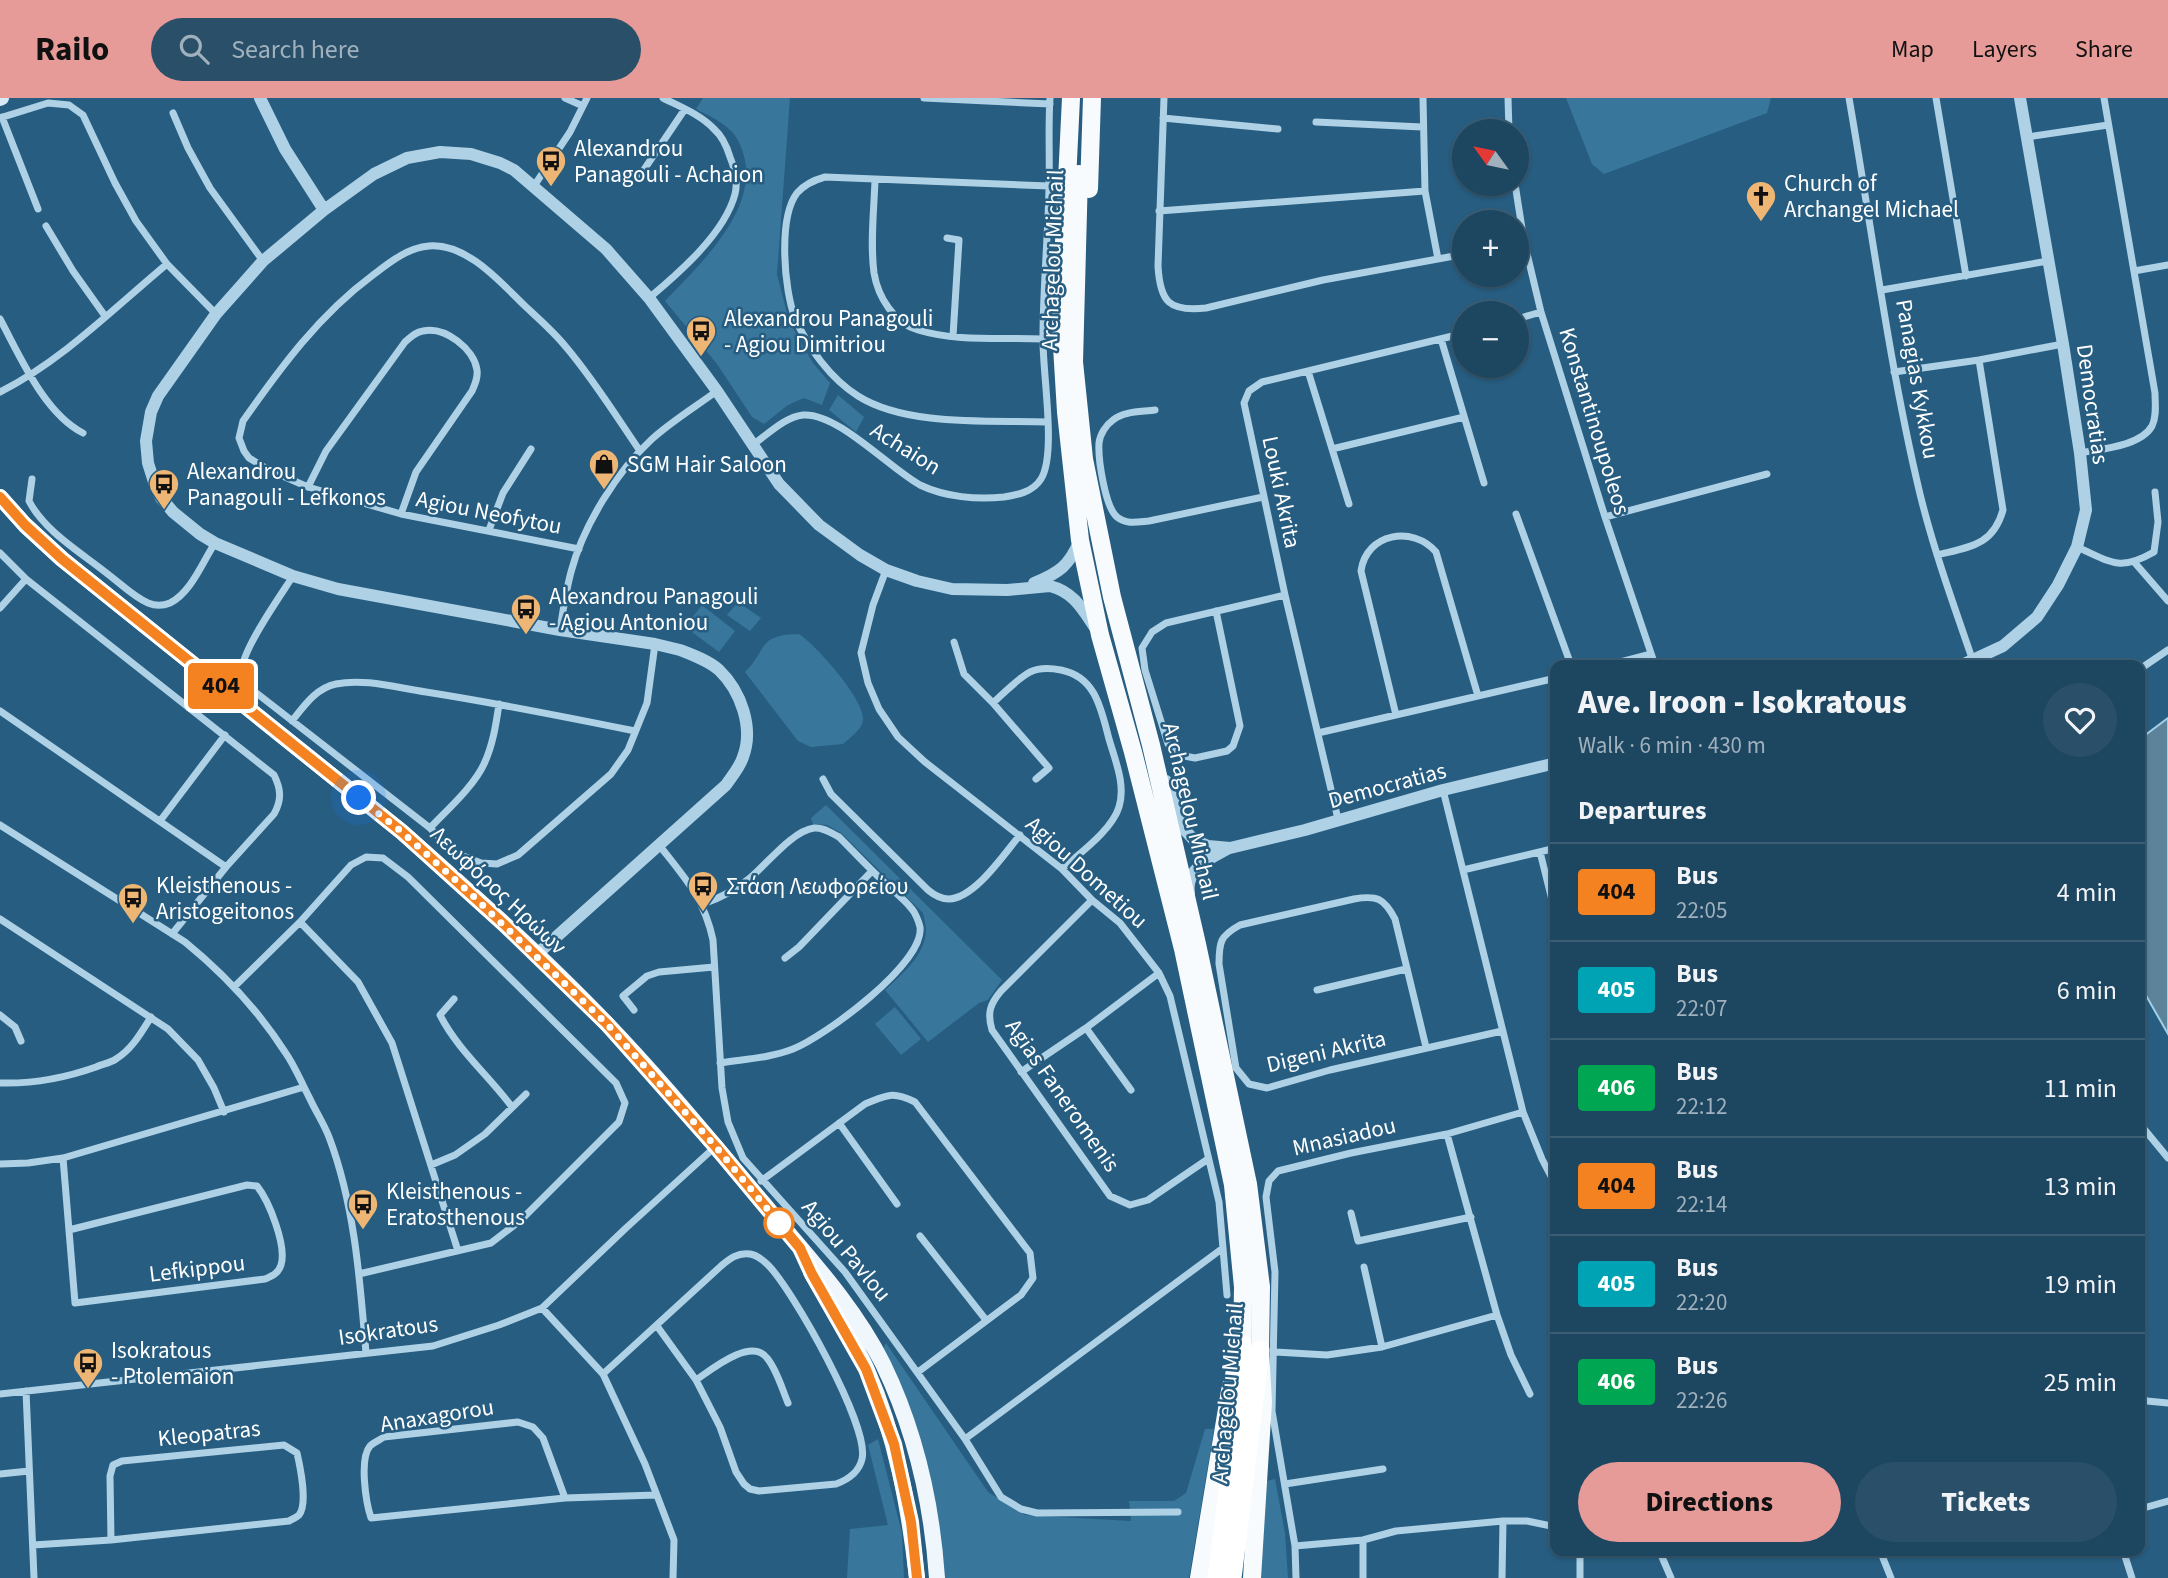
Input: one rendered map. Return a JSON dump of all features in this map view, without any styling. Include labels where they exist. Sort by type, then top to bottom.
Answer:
[{"type":"highway","name":"Archagelou Michail","points":[[1071,98],[1061,330],[1073,492],[1100,635],[1133,752],[1188,924],[1197,944],[1197,981]]},
{"type":"highway","name":"Archagelou Michail","points":[[1082,98],[1074,362],[1084,459],[1112,597],[1151,745],[1188,924],[1233,1185],[1243,1287],[1259,1349],[1240,1395],[1231,1533]]},
{"type":"highway","points":[[1092,98],[1086,410],[1092,458],[1094,509]]},
{"type":"highway","points":[[1054,100],[1053,364],[1064,470],[1073,492]]},
{"type":"highway","points":[[1199,1578],[1230,1391],[1259,1349]]},
{"type":"highway","points":[[1252,1578],[1263,1402],[1259,1349]]},
{"type":"highway","points":[[1217,1578],[1231,1533]]},
{"type":"highway","points":[[1231,1533],[1232,1578]]},
{"type":"main road","name":"Λεωφόρος Ηρώων","points":[[0,497],[25,525],[62,559],[402,832],[536,954],[607,1024],[716,1147],[819,1268],[883,1364],[913,1441],[931,1518],[937,1578]]},
{"type":"main road","name":"Λεωφόρος Ηρώων","points":[[800,1248],[866,1369],[894,1444],[911,1522],[917,1578]]},
{"type":"street","points":[[260,98],[285,149],[324,210]]},
{"type":"street","points":[[565,98],[583,106]]},
{"type":"street","points":[[534,186],[562,145],[587,98]]},
{"type":"street","points":[[649,298],[685,267],[703,246],[721,221],[734,195],[735,173],[724,142],[716,130],[704,120],[663,98]]},
{"type":"street","points":[[924,98],[1054,100]]},
{"type":"street","points":[[1164,98],[1158,211],[1159,283],[1174,307],[1188,310],[1206,308],[1324,280],[1452,256]]},
{"type":"street","points":[[1423,98],[1425,191],[1438,259]]},
{"type":"street","points":[[1507,98],[1508,119]]},
{"type":"street","name":"Panagias Kykkou","points":[[1849,98],[1894,372],[1921,497],[1966,660]]},
{"type":"street","points":[[1936,98],[1966,276]]},
{"type":"street","name":"Democratias","points":[[1973,660],[2003,646],[2037,617],[2058,585],[2077,547],[2086,510],[2063,344],[2020,98]]},
{"type":"street","points":[[2080,453],[2136,441],[2151,427],[2155,415],[2155,393],[2104,98]]},
{"type":"street","name":"Achaion","points":[[754,444],[789,419],[804,415],[817,416],[832,422],[923,486],[946,494],[979,499],[1004,497],[1023,494],[1040,480],[1049,454],[1043,339],[1054,100]]},
{"type":"street","points":[[38,209],[1,118],[48,103],[69,105],[83,115],[136,221],[167,264],[216,314]]},
{"type":"street","points":[[639,177],[685,109]]},
{"type":"street","points":[[173,113],[210,188],[263,261]]},
{"type":"street","points":[[1163,118],[1278,129]]},
{"type":"street","points":[[1316,122],[1422,127]]},
{"type":"street","points":[[2027,137],[2108,125]]},
{"type":"street","points":[[536,954],[726,785],[743,757],[747,720],[738,697],[718,669],[680,650],[655,644],[560,630],[364,594],[293,576],[215,542],[189,526],[162,498],[148,463],[146,447],[151,412],[158,396],[216,314],[263,261],[324,210],[374,174],[407,158],[455,152],[484,157],[514,170],[605,247],[649,298],[717,391],[779,484],[820,525],[860,555],[886,570],[917,581],[952,589],[1050,586],[1061,589],[1073,596],[1100,635]]},
{"type":"street","points":[[1047,422],[930,418],[887,409],[859,397],[839,381],[816,355],[794,317],[787,282],[785,239],[796,194],[813,181],[825,177],[1049,186]]},
{"type":"street","points":[[875,180],[872,259],[874,276],[886,304],[894,314],[917,330],[953,336],[1043,339]]},
{"type":"street","points":[[1158,211],[1425,191]]},
{"type":"street","points":[[46,226],[105,316]]},
{"type":"street","points":[[947,238],[959,240],[953,336]]},
{"type":"street","name":"Agiou Neofytou","points":[[579,550],[401,514],[308,487],[249,458],[239,438],[243,421],[297,347],[339,302],[398,256],[426,246],[445,247],[474,261],[547,327],[585,371],[640,451]]},
{"type":"street","points":[[1882,290],[2049,261]]},
{"type":"street","points":[[0,392],[83,336],[167,264]]},
{"type":"street","points":[[2134,271],[2168,265]]},
{"type":"street","name":"Konstantinoupoleos","points":[[1529,270],[1605,517],[1653,660]]},
{"type":"street","points":[[1529,316],[1541,312]]},
{"type":"street","points":[[0,318],[30,374],[63,420],[83,433]]},
{"type":"street","points":[[308,487],[326,451],[405,342],[419,332],[440,332],[467,351],[477,371],[477,381],[416,472],[401,514]]},
{"type":"street","name":"Louki Akrita","points":[[1338,819],[1285,595],[1244,403],[1249,391],[1262,382],[1452,336]]},
{"type":"street","points":[[1441,339],[1484,482]]},
{"type":"street","points":[[1894,372],[2063,344]]},
{"type":"street","points":[[1937,555],[1969,547],[1988,538],[1999,525],[2003,510],[1979,360]]},
{"type":"street","points":[[1308,371],[1349,504]]},
{"type":"street","points":[[560,630],[572,570],[579,550],[611,490],[640,451],[717,391]]},
{"type":"street","points":[[1155,410],[1115,418],[1102,432],[1099,444],[1106,498],[1119,519],[1130,523],[1149,521],[1263,497]]},
{"type":"street","points":[[1332,449],[1464,417]]},
{"type":"street","points":[[489,530],[503,493],[531,449]]},
{"type":"street","points":[[1605,517],[1767,474]]},
{"type":"street","points":[[32,479],[29,501],[41,518],[136,596],[153,605],[171,602],[187,587],[215,542]]},
{"type":"street","points":[[2077,547],[2115,564],[2135,563],[2154,552],[2158,522],[2155,492]]},
{"type":"street","points":[[1516,514],[1570,660]]},
{"type":"street","points":[[1396,715],[1362,571],[1366,554],[1374,545],[1393,537],[1419,538],[1436,552],[1478,696]]},
{"type":"street","points":[[1020,587],[1058,573],[1080,540]]},
{"type":"street","points":[[0,553],[26,579],[274,775],[279,785],[279,805],[274,814],[226,867],[172,934]]},
{"type":"street","points":[[2135,563],[2168,601]]},
{"type":"street","name":"Agiou Dometiou","points":[[886,570],[861,653],[868,683],[879,709],[898,737],[925,762],[1062,869],[1092,900],[1120,923],[1159,973],[1170,996],[1219,1202],[1227,1295]]},
{"type":"street","points":[[293,576],[249,647],[242,665],[242,674],[250,688],[430,828],[453,852],[481,863],[497,864],[518,855],[611,774],[628,750],[647,703],[655,644]]},
{"type":"street","points":[[0,608],[26,579]]},
{"type":"street","points":[[1216,611],[1240,726],[1233,746],[1227,751],[1195,758],[1179,755],[1168,744],[1145,670],[1142,648],[1152,632],[1166,623],[1216,611],[1285,595]]},
{"type":"street","points":[[954,642],[964,674],[1049,768],[1036,779]]},
{"type":"street","points":[[2145,666],[2168,650]]},
{"type":"street","points":[[1628,660],[1651,654]]},
{"type":"street","points":[[993,703],[1028,673],[1053,668],[1069,671],[1086,681],[1098,698],[1122,792],[1115,818],[1062,869]]},
{"type":"street","points":[[1318,733],[1550,679]]},
{"type":"street","points":[[292,721],[312,697],[322,690],[334,684],[351,682],[499,704],[635,731]]},
{"type":"street","points":[[430,828],[461,795],[483,766],[494,734],[499,704]]},
{"type":"street","points":[[0,711],[226,867]]},
{"type":"street","points":[[160,821],[225,735]]},
{"type":"street","name":"Democratias","points":[[1151,745],[1183,828],[1194,840],[1208,846],[1230,848]]},
{"type":"street","name":"Democratias","points":[[1188,924],[1188,887],[1191,877],[1203,863],[1230,848],[1305,830],[1443,790],[1550,764]]},
{"type":"street","points":[[822,779],[831,794],[928,890],[946,900],[963,896],[985,877],[1020,835]]},
{"type":"street","points":[[1443,790],[1523,1112],[1550,1174]]},
{"type":"street","points":[[0,825],[172,934],[206,959],[263,1021],[287,1054],[329,1136],[346,1194],[359,1274],[366,1353]]},
{"type":"street","points":[[703,905],[721,898],[749,880],[798,834],[815,828],[827,830],[839,837],[913,910],[920,927],[915,948],[905,963],[835,1026],[776,1055],[720,1063]]},
{"type":"street","name":"Agiou Pavlou","points":[[659,845],[703,905],[713,940],[724,1100],[734,1139],[743,1158],[845,1272],[918,1371],[1001,1497],[1021,1509],[1037,1513],[1178,1512]]},
{"type":"street","points":[[1463,870],[1550,850]]},
{"type":"street","points":[[1540,852],[1550,892]]},
{"type":"street","points":[[234,987],[300,922],[351,865],[366,856],[383,858],[408,877],[616,1083],[625,1104],[619,1122],[521,1220],[491,1243],[359,1274]]},
{"type":"street","points":[[785,958],[873,871]]},
{"type":"street","name":"Digeni Akrita","points":[[1426,1047],[1395,919],[1387,904],[1371,896],[1240,925],[1225,933],[1219,947],[1219,964],[1236,1068],[1249,1084],[1267,1088],[1426,1047],[1502,1031]]},
{"type":"street","name":"Agias Faneromenis","points":[[1092,900],[991,1003],[989,1018],[992,1030],[1110,1196],[1130,1205],[1148,1200],[1208,1159]]},
{"type":"street","points":[[0,919],[167,1029],[198,1060],[224,1112]]},
{"type":"street","points":[[300,922],[358,982],[392,1043],[458,1251]]},
{"type":"street","points":[[634,1010],[623,996],[647,976],[669,970],[714,967]]},
{"type":"street","points":[[1317,990],[1406,969]]},
{"type":"street","points":[[1021,1072],[1086,1028],[1159,973]]},
{"type":"street","points":[[454,999],[440,1015],[444,1024],[512,1107]]},
{"type":"street","points":[[0,1015],[15,1027],[21,1041]]},
{"type":"street","points":[[0,1083],[23,1083],[72,1075],[114,1060],[139,1037],[151,1017]]},
{"type":"street","points":[[1086,1028],[1131,1090]]},
{"type":"street","points":[[0,1164],[63,1158],[304,1087]]},
{"type":"street","points":[[431,1165],[455,1156],[485,1134],[526,1094]]},
{"type":"street","points":[[761,1181],[865,1104],[883,1097],[899,1095],[915,1102],[1030,1253],[1033,1278],[1021,1295],[918,1371]]},
{"type":"street","name":"Mnasiadou","points":[[1296,1578],[1295,1546],[1285,1484],[1259,1349],[1275,1272],[1266,1197],[1269,1181],[1278,1171],[1447,1134],[1523,1112]]},
{"type":"street","points":[[839,1123],[897,1204]]},
{"type":"street","points":[[2145,1130],[2168,1158]]},
{"type":"street","points":[[1447,1134],[1497,1315],[1511,1355],[1530,1394]]},
{"type":"street","name":"Isokratous","points":[[0,1394],[433,1346],[499,1325],[542,1308],[716,1147]]},
{"type":"street","name":"Lefkippou","points":[[63,1158],[75,1303],[265,1279],[276,1274],[282,1263],[277,1228],[265,1195],[257,1186],[247,1185],[69,1230]]},
{"type":"street","points":[[1350,1213],[1358,1241],[1471,1217]]},
{"type":"street","points":[[920,1236],[986,1320]]},
{"type":"street","points":[[965,1439],[1223,1248]]},
{"type":"street","points":[[603,1374],[732,1258],[751,1254],[769,1266],[794,1300],[817,1339],[861,1437],[862,1458],[858,1468],[845,1481],[836,1484],[759,1491],[750,1489],[736,1472],[720,1427],[696,1380],[657,1326]]},
{"type":"street","points":[[1364,1267],[1382,1347]]},
{"type":"street","points":[[542,1308],[603,1374],[645,1464],[674,1540],[673,1578]]},
{"type":"street","points":[[1259,1349],[1327,1355],[1382,1347],[1497,1315]]},
{"type":"street","points":[[696,1380],[742,1352],[751,1350],[762,1353],[769,1359],[788,1403]]},
{"type":"street","points":[[26,1391],[34,1578]]},
{"type":"street","points":[[2145,1400],[2168,1402]]},
{"type":"street","name":"Anaxagorou","points":[[565,1498],[544,1438],[533,1427],[518,1422],[384,1437],[371,1445],[365,1454],[365,1498],[371,1518],[565,1498],[656,1495]]},
{"type":"street","name":"Kleopatras","points":[[33,1545],[111,1540],[289,1521],[299,1515],[303,1503],[297,1453],[284,1445],[122,1461],[113,1465],[110,1476],[111,1540]]},
{"type":"street","points":[[1285,1484],[1383,1469]]},
{"type":"street","points":[[0,1474],[29,1471]]},
{"type":"street","points":[[2145,1508],[2168,1502]]},
{"type":"street","points":[[1295,1546],[1363,1540],[1396,1531],[1503,1521],[1527,1521],[1550,1526]]},
{"type":"street","points":[[1502,1578],[1503,1521]]},
{"type":"street","points":[[1363,1540],[1363,1578]]},
{"type":"street","points":[[1580,1556],[1580,1578]]},
{"type":"street","points":[[1662,1556],[1671,1578]]},
{"type":"street","points":[[1882,1556],[1891,1578]]},
{"type":"street","points":[[2125,1556],[2132,1578]]},
{"type":"shaded area","points":[[703,98],[790,98],[777,274],[789,321],[813,363],[830,383],[822,405],[804,398],[788,405],[764,424],[752,417],[717,364],[665,301],[698,267],[729,226],[740,205],[746,183],[745,160],[736,137],[723,124],[696,109]]},
{"type":"shaded area","points":[[1566,98],[1771,98],[1767,113],[1604,174],[1592,164]]},
{"type":"shaded area","points":[[838,395],[864,417],[856,432],[829,410]]},
{"type":"shaded area","points":[[738,602],[761,618],[750,631],[727,615]]},
{"type":"shaded area","points":[[702,605],[735,631],[719,652],[685,627]]},
{"type":"shaded area","points":[[799,634],[837,673],[861,709],[863,722],[856,733],[843,744],[811,747],[798,741],[745,672],[769,641],[776,637]]},
{"type":"shaded area","points":[[2168,718],[2168,1034],[2145,994],[2145,735]]},
{"type":"shaded area","points":[[826,805],[1002,980],[988,1000],[979,1003],[928,1042],[885,990],[912,964],[922,948],[926,930],[923,913],[841,833],[827,825],[813,824],[811,818]]},
{"type":"shaded area","points":[[895,1007],[921,1039],[901,1055],[875,1024]]},
{"type":"shaded area","points":[[886,1343],[988,1492],[1025,1515],[1131,1521],[1129,1501],[1174,1501],[1186,1493],[1205,1429],[1214,1429],[1189,1578],[943,1578],[881,1352]]},
{"type":"shaded area","points":[[878,1439],[902,1533],[904,1578],[847,1578],[850,1529],[888,1525],[868,1445]]},
{"type":"shaded area","points":[[1275,1479],[1285,1533],[1288,1578],[1259,1578],[1263,1482]]},
{"type":"bus line","name":"404","points":[[0,497],[25,525],[62,559],[439,864],[607,1024],[716,1147],[800,1248],[866,1369],[894,1444],[911,1522],[917,1578]]},
{"type":"place","name":"Alexandrou Panagouli - Achaion","points":[[551,188]]},
{"type":"place","name":"Church of Archangel Michael","points":[[1761,223]]},
{"type":"place","name":"Alexandrou Panagouli - Agiou Dimitriou","points":[[701,358]]},
{"type":"place","name":"SGM Hair Saloon","points":[[604,491]]},
{"type":"place","name":"Alexandrou Panagouli - Lefkonos","points":[[164,511]]},
{"type":"place","name":"Alexandrou Panagouli - Agiou Antoniou","points":[[526,636]]},
{"type":"place","name":"Στάση Λεωφορείου","points":[[703,913]]},
{"type":"place","name":"Kleisthenous - Aristogeitonos","points":[[133,925]]},
{"type":"place","name":"Kleisthenous - Eratosthenous","points":[[363,1231]]},
{"type":"place","name":"Isokratous - Ptolemaion","points":[[88,1390]]},
{"type":"route","points":[[359,798],[402,832],[472,895],[607,1024],[779,1223]]}]
